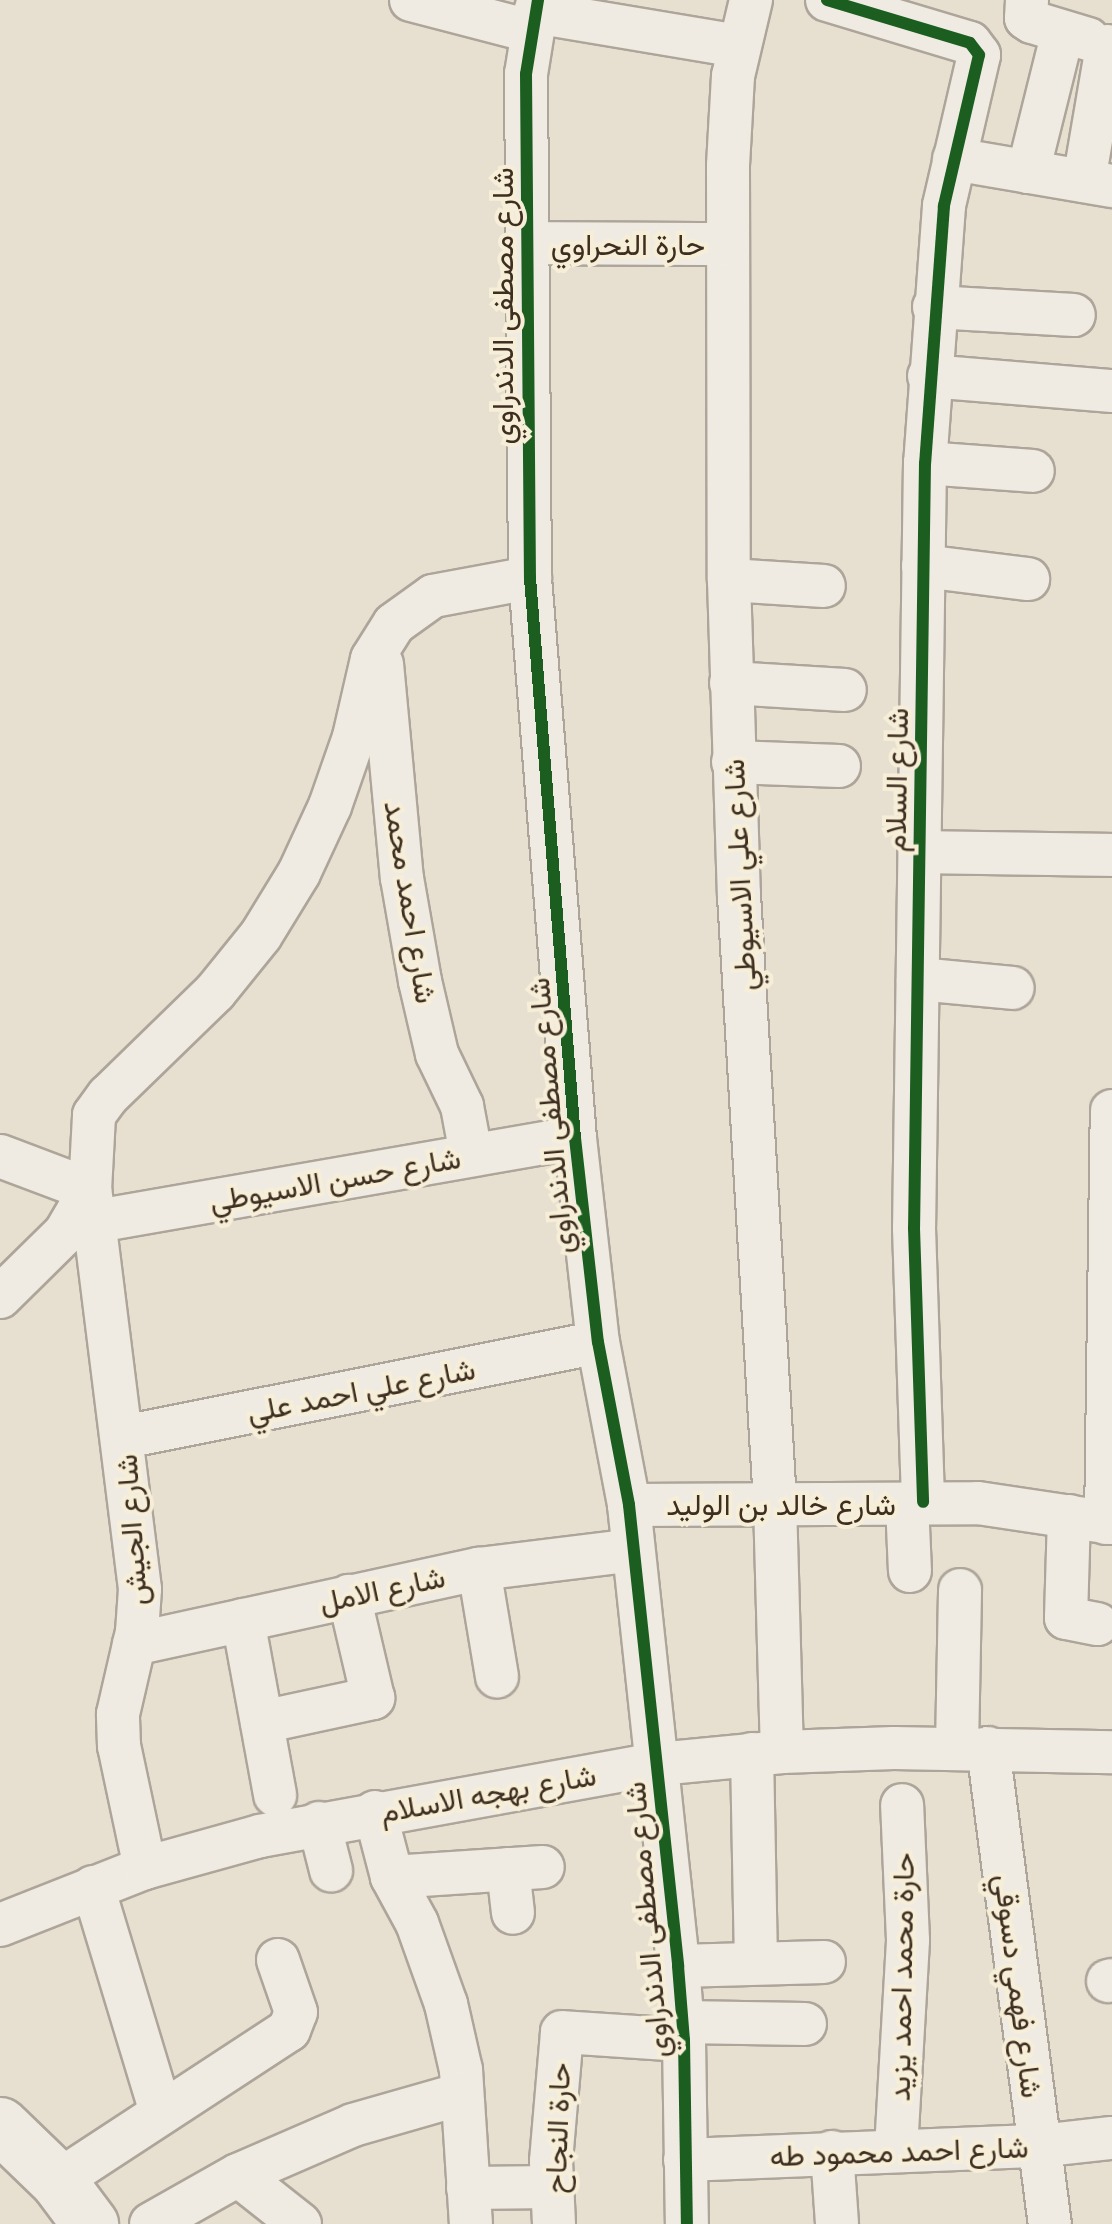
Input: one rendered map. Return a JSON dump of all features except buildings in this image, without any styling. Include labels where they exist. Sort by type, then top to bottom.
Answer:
[{"type":"street","points":[[411,0],[534,14],[738,46]]},
{"type":"street","name":"شارع علي الاسيوطي","points":[[751,0],[732,76],[728,244],[733,762],[774,1503],[756,1963]]},
{"type":"street","name":"شارع السلام","points":[[827,0],[970,43],[978,63],[944,206],[925,463],[914,1228],[915,1502],[910,1571]]},
{"type":"street","points":[[954,159],[1098,183],[1110,46],[1026,18],[1027,0]]},
{"type":"street","name":"شارع مصطفى الدندراوي","points":[[534,14],[528,243],[530,578],[575,1138],[598,1342],[629,1505],[678,1966],[687,2224]]},
{"type":"street","points":[[1028,172],[1063,32]]},
{"type":"street","name":"حارة النحراوي","points":[[528,243],[728,244]]},
{"type":"street","points":[[934,307],[1074,315]]},
{"type":"street","points":[[929,376],[1112,391]]},
{"type":"street","points":[[925,463],[1033,472]]},
{"type":"street","points":[[924,566],[1028,579]]},
{"type":"street","points":[[380,643],[412,608],[433,596],[530,578]]},
{"type":"street","points":[[729,580],[824,586]]},
{"type":"street","name":"شارع احمد محمد","points":[[380,643],[402,878],[420,981],[437,1054],[462,1106],[471,1154]]},
{"type":"street","name":"شارع الجيش","points":[[144,1868],[118,1746],[122,1684],[134,1644],[140,1588],[93,1205],[94,1115],[108,1096],[215,992],[261,935],[299,872],[330,806],[380,643]]},
{"type":"street","points":[[732,683],[845,690]]},
{"type":"street","points":[[733,762],[838,766]]},
{"type":"street","points":[[920,852],[1112,855]]},
{"type":"street","points":[[918,979],[1012,988]]},
{"type":"street","points":[[1096,1624],[1066,1618],[1096,1521],[1110,1262],[1112,1111]]},
{"type":"street","name":"شارع حسن الاسيوطي","points":[[93,1205],[575,1138]]},
{"type":"street","points":[[0,1156],[93,1205],[2,1293]]},
{"type":"street","name":"شارع علي احمد علي","points":[[124,1437],[598,1342]]},
{"type":"street","name":"شارع خالد بن الوليد","points":[[629,1505],[978,1502],[1096,1521]]},
{"type":"street","name":"شارع الامل","points":[[134,1644],[479,1569],[633,1550]]},
{"type":"street","points":[[479,1569],[497,1676]]},
{"type":"street","name":"شارع فهمي دسوقي","points":[[960,1590],[972,1748],[1050,2224]]},
{"type":"street","points":[[262,1722],[373,1698],[350,1596]]},
{"type":"street","points":[[243,1620],[276,1796]]},
{"type":"street","name":"شارع بهجه الاسلام","points":[[0,1925],[144,1868],[320,1823],[658,1764],[767,1753],[972,1748],[1112,1752]]},
{"type":"street","name":"حارة محمد احمد يزيد","points":[[896,2149],[908,1940],[902,1806]]},
{"type":"street","points":[[375,1812],[392,1877],[416,1923],[446,2004],[461,2070],[470,2206],[554,2205]]},
{"type":"street","points":[[320,1823],[331,1870]]},
{"type":"street","points":[[392,1877],[526,1868],[513,1912]]},
{"type":"street","points":[[93,1887],[161,2112]]},
{"type":"street","points":[[58,2181],[289,2030],[296,2012],[278,1960]]},
{"type":"street","points":[[678,1966],[824,1962]]},
{"type":"street","points":[[683,2031],[804,2024]]},
{"type":"street","name":"حارة النجاح","points":[[554,2205],[552,2131],[562,2032],[683,2031]]},
{"type":"street","points":[[151,2224],[238,2175],[353,2125],[462,2094]]},
{"type":"street","points":[[0,2124],[58,2181],[90,2224]]},
{"type":"street","name":"شارع احمد محمود طه","points":[[685,2160],[1040,2146],[1112,2138]]},
{"type":"street","points":[[832,2152],[836,2224]]},
{"type":"street","points":[[238,2175],[300,2224]]},
{"type":"cycle path","points":[[538,0],[526,74],[530,578],[575,1138],[598,1342],[629,1505],[678,1966],[684,2040],[687,2224]]},
{"type":"cycle path","points":[[827,0],[970,43],[979,55],[944,206],[925,463],[914,1228],[923,1502]]}]
